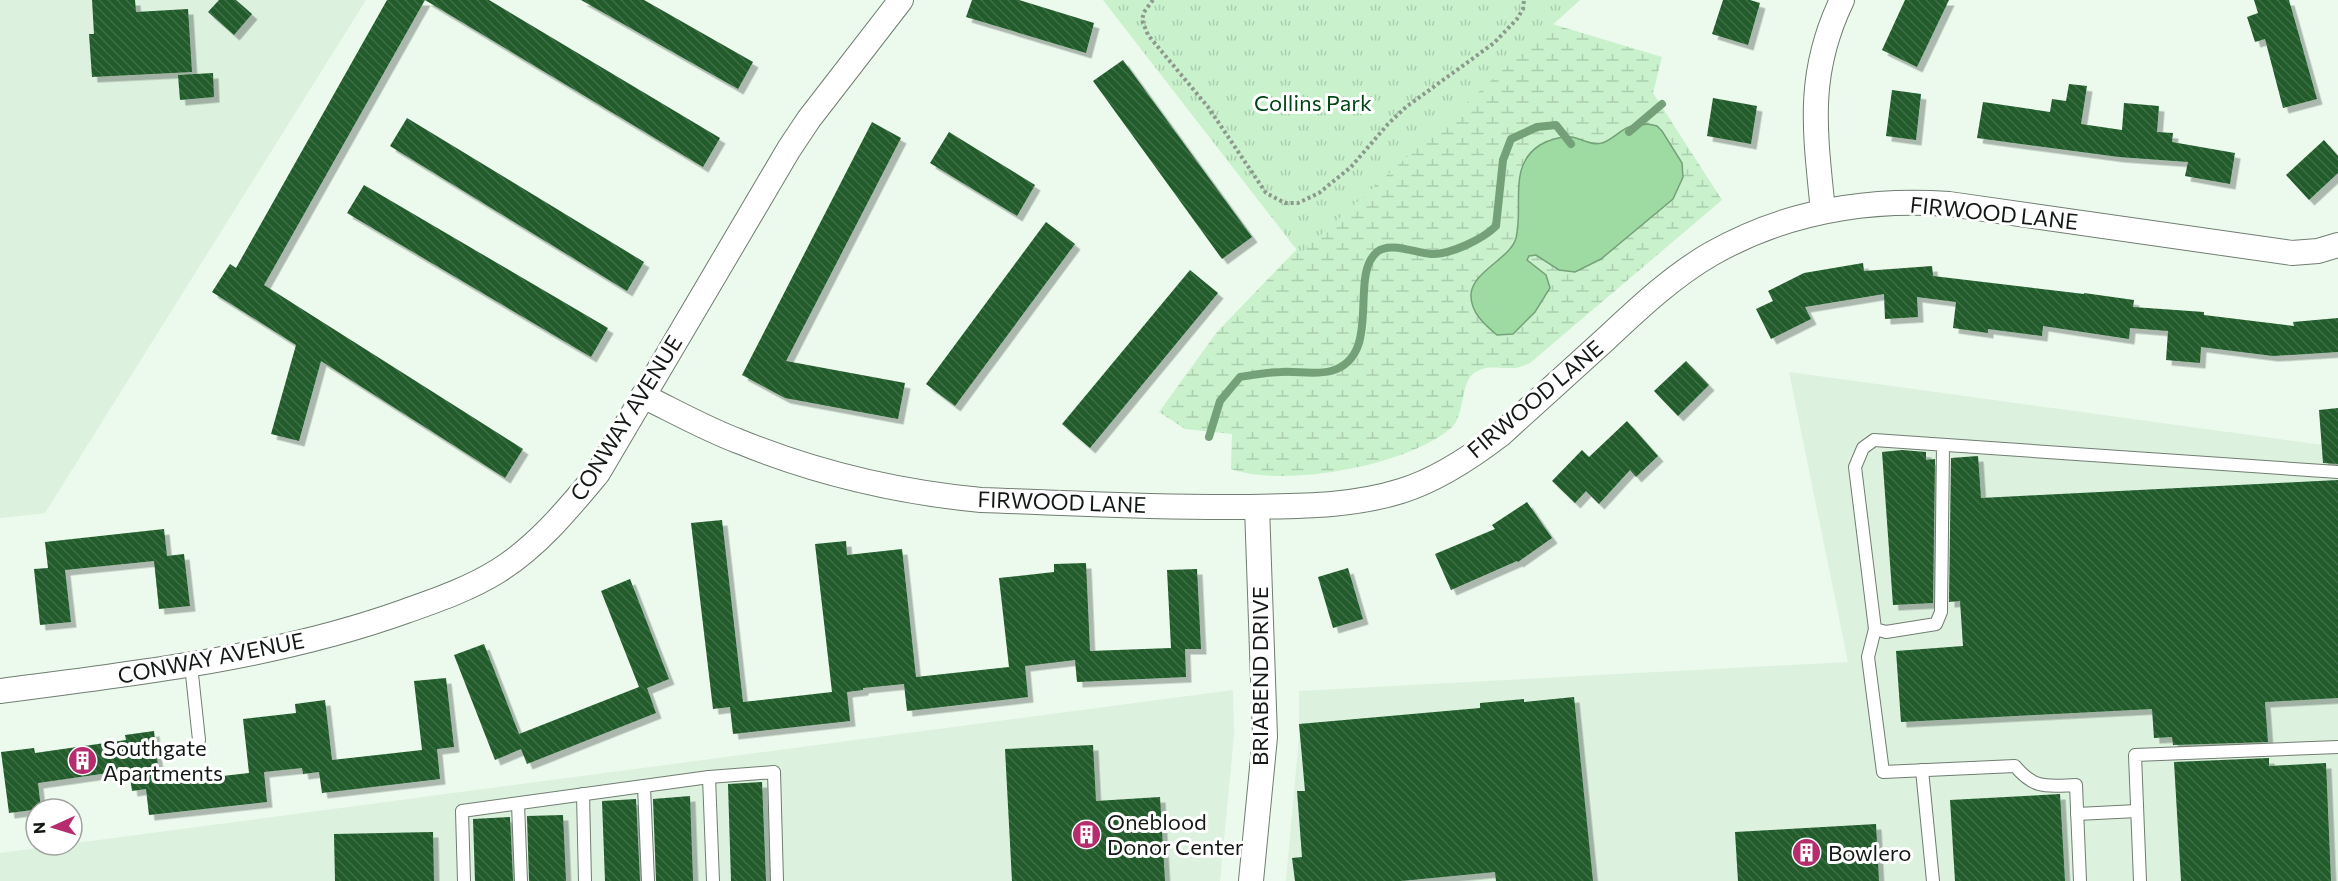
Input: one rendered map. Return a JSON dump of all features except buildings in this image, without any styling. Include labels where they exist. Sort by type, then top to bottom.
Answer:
[{"type":"street","name":"CONWAY AVENUE","points":[[0,691],[254,654],[343,631],[458,592],[497,572],[527,550],[565,513],[597,473],[789,149],[809,119],[901,0]]},
{"type":"street","points":[[1823,210],[1814,106],[1818,65],[1823,45],[1829,25],[1842,0]]},
{"type":"street","name":"FIRWOOD LANE","points":[[643,396],[736,441],[803,465],[874,484],[981,500],[1257,507],[1318,506],[1361,501],[1403,490],[1444,472],[1500,435],[1648,300],[1689,268],[1760,231],[1823,210],[1868,203],[1922,202],[2292,253],[2318,251],[2338,245]]},
{"type":"street","name":"BRIABEND DRIVE","points":[[1251,881],[1265,737],[1257,507]]},
{"type":"lane","points":[[2080,881],[2076,785],[2041,787],[2025,779],[2014,766],[1883,772],[1869,657],[1875,629],[1855,467],[1863,448],[1874,440],[2338,472]]},
{"type":"lane","points":[[1875,629],[1886,632],[1936,624],[1941,612],[1943,446]]},
{"type":"lane","points":[[190,665],[199,740]]},
{"type":"lane","points":[[2140,881],[2135,755],[2338,747]]},
{"type":"lane","points":[[1922,771],[1933,881]]},
{"type":"lane","points":[[464,881],[462,811],[709,777],[774,772],[777,881]]},
{"type":"lane","points":[[709,777],[713,881]]},
{"type":"lane","points":[[644,786],[648,881]]},
{"type":"lane","points":[[583,794],[585,881]]},
{"type":"lane","points":[[518,804],[521,881]]},
{"type":"lane","points":[[2077,814],[2138,811]]},
{"type":"path","points":[[1153,0],[1144,12],[1142,20],[1148,35],[1208,107],[1266,193],[1279,200],[1293,203],[1319,193],[1351,167],[1406,107],[1494,43],[1523,9],[1524,0]]},
{"type":"shaded area","points":[[0,0],[366,0],[45,513],[0,518]]},
{"type":"shaded area","points":[[1648,124],[1657,126],[1662,131],[1682,163],[1683,177],[1673,199],[1601,259],[1575,272],[1559,270],[1536,255],[1529,256],[1527,260],[1546,275],[1550,288],[1535,312],[1513,334],[1497,335],[1476,312],[1471,301],[1471,294],[1478,278],[1507,252],[1516,238],[1520,175],[1523,164],[1530,154],[1540,145],[1555,139],[1571,137],[1602,143],[1629,127]]},
{"type":"shaded area","points":[[1789,372],[2338,447],[2338,881],[1286,881],[1299,738],[1299,691],[1848,662]]},
{"type":"shaded area","points":[[1233,690],[1234,735],[1220,881],[0,881],[0,853],[24,850],[24,857],[84,857],[84,842]]},
{"type":"green space","name":"Collins Park","points":[[1103,0],[1580,0],[1300,254]]},
{"type":"green space","points":[[1549,23],[1662,57],[1653,93],[1722,200],[1530,363],[1515,368],[1487,368],[1473,374],[1466,385],[1459,416],[1451,428],[1406,453],[1344,470],[1282,476],[1254,474],[1231,469],[1232,434],[1185,429],[1159,412],[1217,332],[1293,253]]},
{"type":"waterway","points":[[1629,132],[1662,104]]},
{"type":"waterway","points":[[1209,437],[1220,401],[1240,377],[1276,372],[1325,372],[1347,363],[1356,349],[1361,333],[1365,279],[1369,263],[1377,252],[1382,249],[1403,248],[1439,254],[1475,241],[1496,226],[1503,160],[1511,139],[1537,127],[1556,125],[1571,144]]},
{"type":"place","name":"Southgate Apartments","points":[[82,761]]},
{"type":"place","name":"Oneblood Donor Center","points":[[1086,835]]},
{"type":"place","name":"Bowlero","points":[[1807,853]]}]
